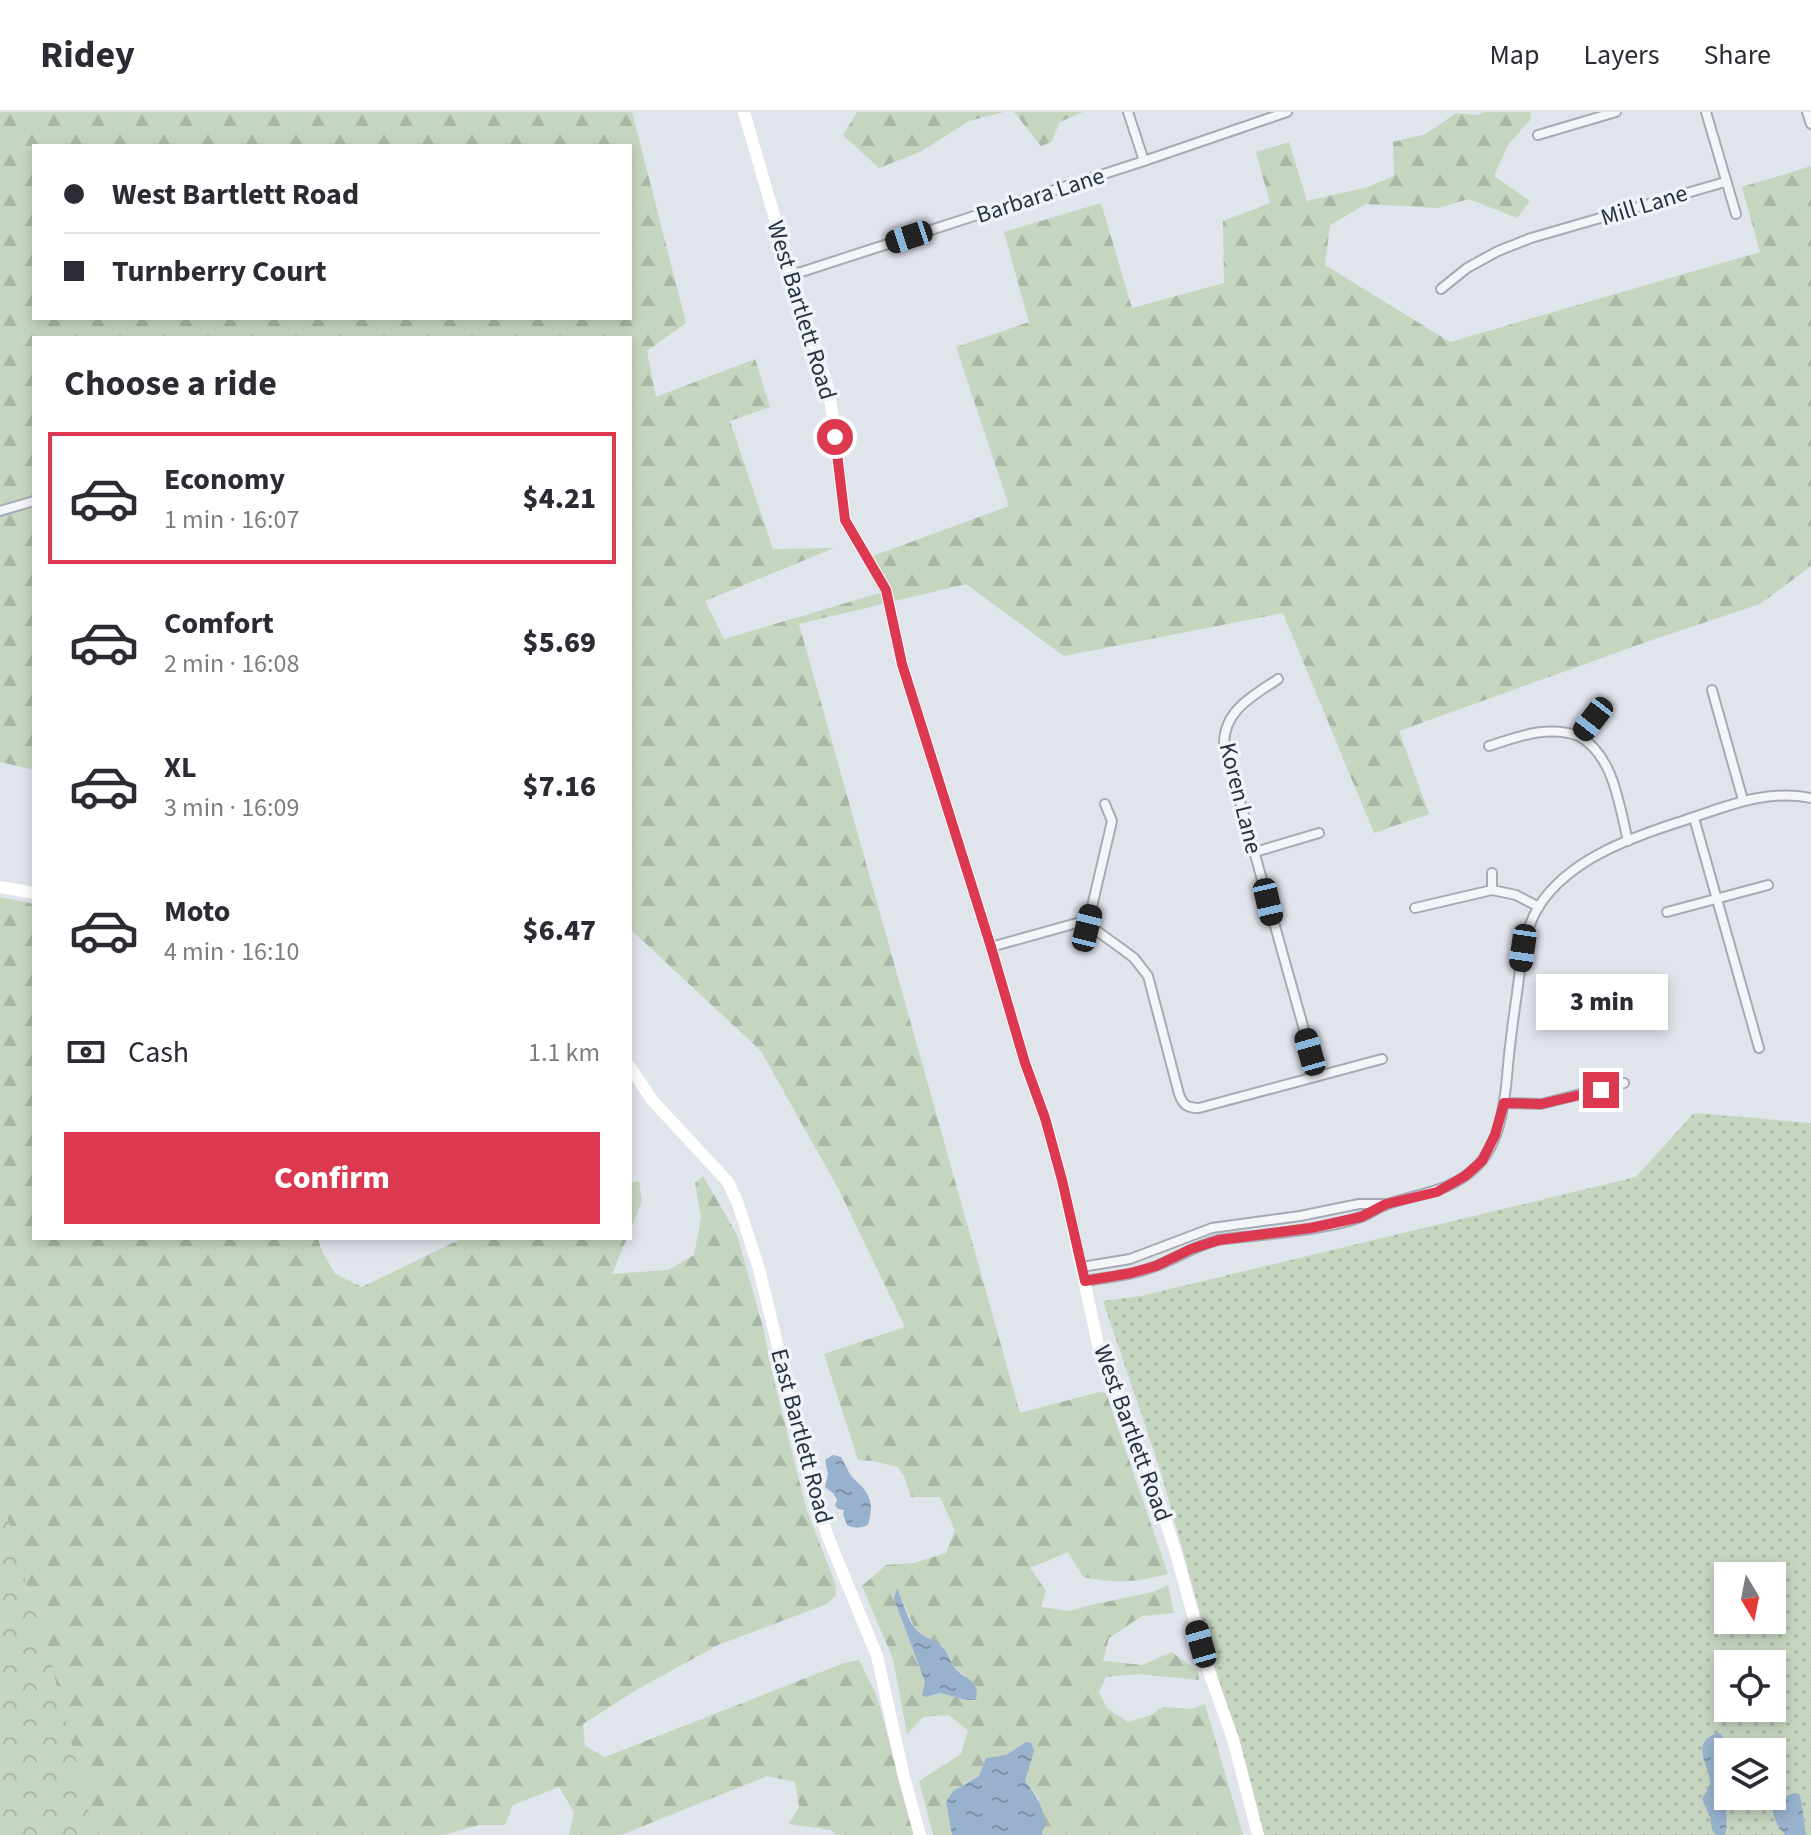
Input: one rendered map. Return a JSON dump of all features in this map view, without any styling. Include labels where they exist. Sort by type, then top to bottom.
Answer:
[{"type":"street","name":"West Bartlett Road","points":[[744,112],[818,351],[831,405],[845,520],[886,590],[902,664],[1025,1063],[1045,1118],[1062,1180],[1101,1358],[1148,1468],[1173,1543],[1208,1669],[1233,1739],[1258,1835]]},
{"type":"street","points":[[1128,112],[1144,161]]},
{"type":"street","name":"Barbara Lane","points":[[792,275],[1287,112]]},
{"type":"street","points":[[1538,135],[1616,112]]},
{"type":"street","points":[[1706,112],[1736,214]]},
{"type":"street","points":[[1807,112],[1811,124]]},
{"type":"street","name":"Mill Lane","points":[[1441,289],[1467,268],[1531,238],[1725,182]]},
{"type":"street","points":[[0,511],[32,502]]},
{"type":"street","name":"Koren Lane","points":[[1278,679],[1230,716],[1224,744],[1317,1076]]},
{"type":"street","points":[[1712,690],[1743,800]]},
{"type":"street","points":[[1579,736],[1593,719]]},
{"type":"street","points":[[1489,746],[1545,731],[1561,731],[1587,741],[1600,754],[1611,777],[1628,841]]},
{"type":"street","points":[[1082,1267],[1130,1259],[1212,1228],[1359,1204],[1386,1204],[1437,1192],[1453,1184],[1476,1168],[1490,1148],[1504,1103],[1523,948],[1539,907],[1555,888],[1598,855],[1628,841],[1743,800],[1787,795],[1811,798]]},
{"type":"street","points":[[1087,928],[1112,821],[1105,804]]},
{"type":"street","points":[[1694,818],[1759,1048]]},
{"type":"street","points":[[1255,852],[1319,833]]},
{"type":"street","points":[[1492,873],[1492,890]]},
{"type":"street","points":[[1667,912],[1768,885]]},
{"type":"street","points":[[0,887],[32,893]]},
{"type":"street","points":[[1415,908],[1492,890],[1516,895],[1539,907]]},
{"type":"street","points":[[991,947],[1077,923],[1097,931],[1134,958],[1148,976],[1179,1094],[1188,1108],[1199,1108],[1382,1059]]},
{"type":"street","name":"East Bartlett Road","points":[[632,1070],[652,1100],[728,1182],[738,1204],[759,1269],[813,1491],[831,1545],[877,1656],[920,1835]]},
{"type":"street","points":[[1504,1103],[1541,1104],[1624,1083]]},
{"type":"street","points":[[1085,1281],[1156,1266],[1219,1240],[1311,1228],[1361,1217],[1386,1204]]},
{"type":"street","points":[[1345,1207],[1347,1220]]},
{"type":"street","points":[[1130,1259],[1131,1273]]},
{"type":"green space","points":[[0,112],[632,112],[686,323],[647,351],[656,397],[755,359],[770,407],[730,421],[773,549],[834,548],[705,601],[724,639],[880,593],[862,560],[1009,506],[956,347],[1029,322],[1004,232],[1101,203],[1132,308],[1224,283],[1223,221],[1270,203],[1256,152],[1289,142],[1307,201],[1368,187],[1394,176],[1393,142],[1426,134],[1456,113],[1531,112],[1530,120],[1508,145],[1494,176],[1530,201],[1517,218],[1469,199],[1438,208],[1366,204],[1330,225],[1325,265],[1450,342],[1760,252],[1742,187],[1811,166],[1811,566],[1760,604],[1399,731],[1429,814],[1374,833],[1283,613],[1064,656],[966,584],[799,624],[1020,1413],[1099,1392],[1106,1393],[1168,1574],[1126,1581],[1083,1577],[1068,1552],[1030,1568],[1046,1591],[1041,1607],[1070,1611],[1153,1592],[1168,1585],[1174,1613],[1142,1616],[1109,1638],[1103,1661],[1142,1665],[1172,1652],[1198,1671],[1199,1680],[1137,1674],[1106,1677],[1099,1692],[1107,1708],[1128,1722],[1151,1715],[1163,1707],[1192,1709],[1205,1704],[1243,1835],[1043,1835],[1038,1797],[1025,1781],[1033,1751],[1026,1742],[1006,1755],[986,1758],[979,1776],[965,1783],[946,1802],[952,1835],[933,1835],[919,1781],[961,1754],[968,1730],[948,1715],[923,1717],[907,1734],[893,1659],[862,1586],[886,1565],[914,1563],[946,1553],[955,1530],[940,1497],[911,1497],[898,1467],[858,1460],[824,1354],[905,1327],[839,1190],[761,1051],[632,931],[632,336],[32,336],[32,770],[0,762]],"holes":[[[897,1589],[916,1631],[943,1647],[954,1668],[966,1676],[966,1700],[940,1693],[927,1697],[925,1682],[894,1599]]]},
{"type":"green space","points":[[857,112],[1004,112],[969,121],[920,152],[879,168],[843,135]]},
{"type":"green space","points":[[1014,112],[1083,112],[1060,122],[1051,142],[1041,146]]},
{"type":"green space","points":[[0,897],[32,904],[32,1240],[319,1240],[335,1274],[362,1287],[459,1240],[626,1240],[612,1274],[668,1270],[694,1255],[701,1218],[695,1183],[703,1176],[737,1235],[763,1327],[806,1508],[835,1583],[836,1595],[827,1604],[718,1645],[638,1689],[583,1724],[585,1746],[605,1757],[844,1663],[859,1660],[877,1696],[914,1835],[836,1835],[831,1830],[789,1824],[799,1807],[795,1782],[767,1776],[621,1835],[569,1835],[574,1812],[559,1787],[513,1805],[505,1825],[479,1825],[444,1835],[0,1835]]},
{"type":"green space","points":[[1694,1113],[1811,1123],[1811,1835],[1262,1835],[1160,1469],[1103,1301],[1141,1296],[1636,1177]]},
{"type":"green space","points":[[639,1181],[642,1202],[632,1225],[632,1183]]},
{"type":"green space","points":[[0,1491],[51,1663],[95,1835],[0,1835]]},
{"type":"water","points":[[833,1455],[841,1457],[852,1477],[867,1494],[871,1505],[868,1525],[858,1528],[847,1525],[844,1510],[835,1506],[837,1500],[825,1487],[828,1474],[825,1460]]},
{"type":"water","points":[[897,1588],[912,1624],[944,1648],[957,1671],[976,1687],[976,1700],[940,1693],[926,1697],[922,1695],[925,1682],[894,1599]]},
{"type":"water","points":[[1717,1733],[1723,1738],[1714,1738],[1714,1810],[1726,1810],[1725,1835],[1716,1835],[1712,1830],[1702,1799],[1710,1784],[1702,1748],[1709,1737]]},
{"type":"water","points":[[1026,1742],[1031,1743],[1034,1751],[1025,1781],[1043,1811],[1046,1824],[1043,1835],[952,1835],[946,1802],[953,1791],[979,1776],[986,1758],[1006,1755]]},
{"type":"water","points":[[1799,1794],[1806,1835],[1785,1835],[1777,1823],[1773,1810],[1786,1810],[1786,1796]]},
{"type":"route","points":[[835,437],[845,520],[886,590],[902,664],[923,734],[1025,1063],[1045,1118],[1085,1281],[1156,1266],[1219,1240],[1311,1228],[1361,1217],[1386,1204],[1437,1192],[1465,1176],[1482,1161],[1495,1135],[1504,1103],[1541,1104],[1601,1090]]}]
